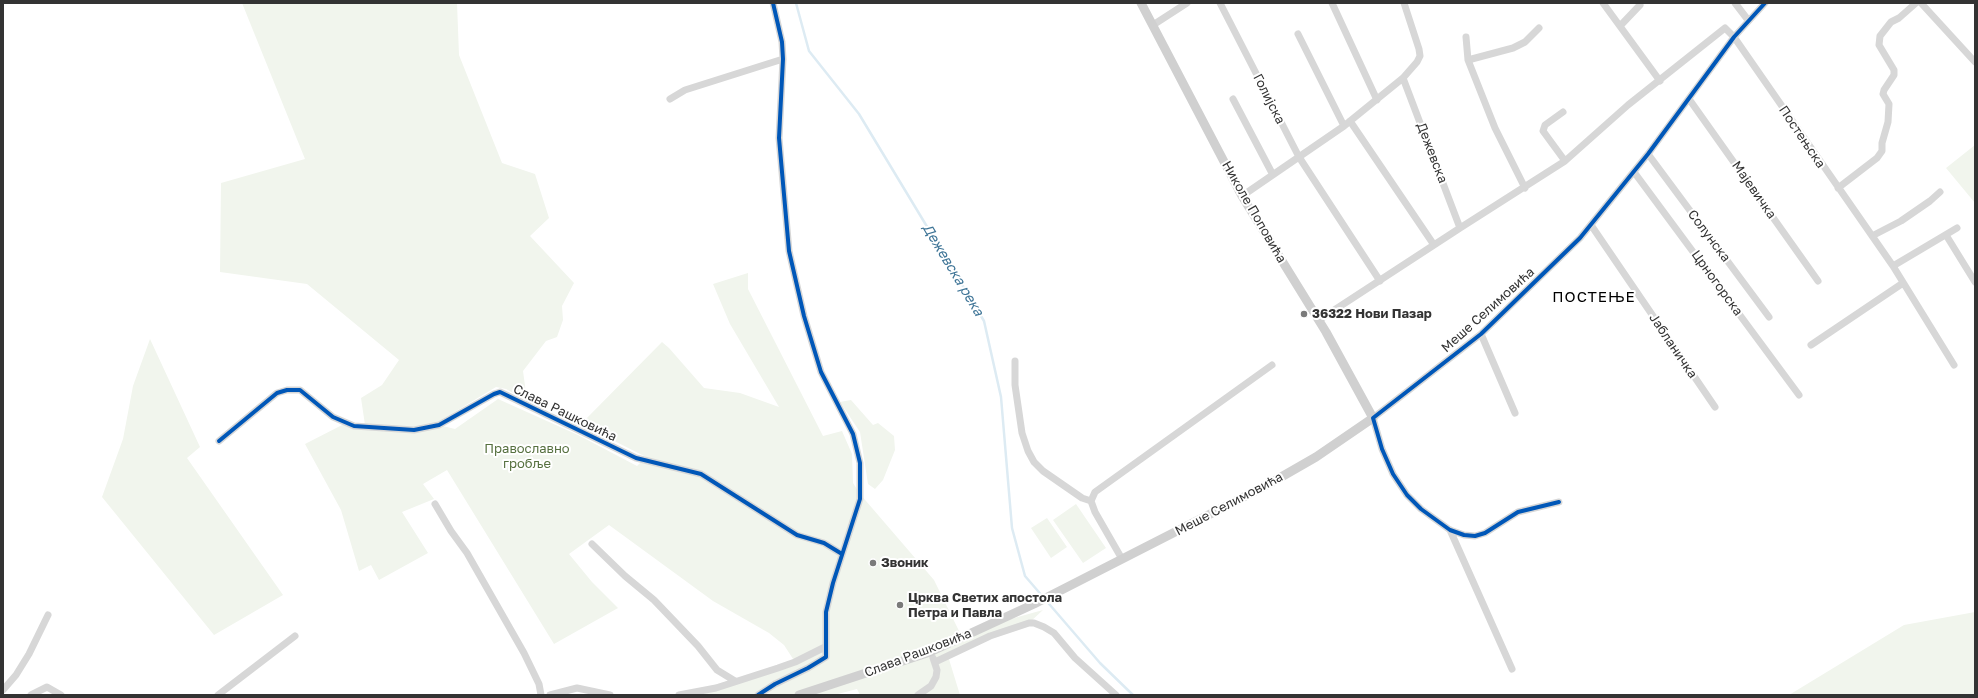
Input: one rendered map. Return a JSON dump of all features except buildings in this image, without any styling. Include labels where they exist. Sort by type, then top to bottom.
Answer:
[{"type":"main road","name":"Николе Поповића","points":[[1141,3],[1154,25],[1242,196],[1319,320],[1373,418]]},
{"type":"main road","name":"Меше Селимовића","points":[[1067,588],[1269,484],[1316,457],[1373,418]]},
{"type":"main road","name":"Слава Рашковића","points":[[799,695],[930,652],[1067,588]]},
{"type":"street","points":[[758,695],[826,657],[826,612],[833,583],[860,499],[860,463],[853,434],[821,372],[804,316],[789,251],[779,138],[783,59],[782,42],[773,3]]},
{"type":"street","points":[[1154,25],[1187,3]]},
{"type":"street","name":"Голијска","points":[[1220,3],[1299,157]]},
{"type":"street","points":[[1332,3],[1377,100]]},
{"type":"street","points":[[1242,196],[1344,126],[1403,78],[1417,62],[1420,56],[1404,3]]},
{"type":"street","points":[[1603,3],[1660,81]]},
{"type":"street","points":[[1735,3],[1748,20]]},
{"type":"street","name":"Меше Селимовића","points":[[1373,418],[1481,334],[1540,278],[1591,225],[1648,154],[1734,37],[1765,3]]},
{"type":"street","points":[[1838,188],[1877,158],[1882,151],[1882,143],[1888,122],[1890,104],[1883,94],[1894,75],[1894,70],[1879,45],[1880,36],[1891,22],[1899,18],[1916,3]]},
{"type":"street","points":[[1921,3],[1975,62]]},
{"type":"street","points":[[1620,26],[1640,5]]},
{"type":"street","points":[[1468,60],[1514,48],[1525,42],[1538,28]]},
{"type":"street","points":[[1319,320],[1565,161],[1628,105],[1660,81],[1723,28],[1727,29],[1734,37]]},
{"type":"street","points":[[1298,34],[1344,126]]},
{"type":"street","points":[[1466,37],[1468,60],[1495,128],[1525,188]]},
{"type":"street","name":"Постењска","points":[[1734,37],[1893,266],[1954,365]]},
{"type":"street","points":[[670,99],[686,90],[783,59]]},
{"type":"street","name":"Дежевска","points":[[1403,78],[1460,228]]},
{"type":"street","points":[[1233,99],[1273,175]]},
{"type":"street","name":"Мајевичка","points":[[1689,99],[1818,281]]},
{"type":"street","points":[[1563,112],[1546,125],[1543,131],[1565,161]]},
{"type":"street","points":[[1350,121],[1434,245]]},
{"type":"street","name":"Солунска","points":[[1648,154],[1769,317]]},
{"type":"street","points":[[1299,157],[1380,282]]},
{"type":"street","name":"Црногорска","points":[[1634,172],[1799,395]]},
{"type":"street","points":[[1872,236],[1901,221],[1930,201],[1940,192]]},
{"type":"street","name":"Јабланичка","points":[[1591,225],[1715,407]]},
{"type":"street","points":[[1893,266],[1957,228]]},
{"type":"street","points":[[1946,235],[1975,282]]},
{"type":"street","points":[[1811,345],[1903,283]]},
{"type":"street","points":[[1481,334],[1515,413]]},
{"type":"street","points":[[1015,361],[1016,385],[1022,433],[1028,451],[1034,462],[1043,471],[1082,498],[1091,501]]},
{"type":"street","points":[[1122,559],[1095,512],[1091,501],[1095,492],[1272,365]]},
{"type":"street","name":"Слава Рашковића","points":[[219,441],[277,393],[287,390],[300,390],[333,417],[354,426],[414,430],[439,425],[500,392],[636,458],[701,474],[797,536],[824,543],[842,554]]},
{"type":"street","points":[[1373,418],[1382,449],[1393,474],[1407,495],[1422,509],[1450,530],[1464,535],[1475,536],[1485,534],[1518,512],[1559,502]]},
{"type":"street","points":[[435,504],[450,531],[467,553],[524,653],[539,684],[541,695]]},
{"type":"street","points":[[1450,530],[1512,669]]},
{"type":"street","points":[[592,544],[625,576],[654,600],[698,646],[717,670],[735,681]]},
{"type":"street","points":[[3,690],[16,675],[48,615]]},
{"type":"street","name":"Слава Рашковића","points":[[918,695],[931,686],[936,678],[937,670],[935,662],[990,636],[1029,623],[1034,623],[1054,633],[1075,658],[1116,695]]},
{"type":"street","points":[[218,695],[295,636]]},
{"type":"street","points":[[679,695],[716,688],[796,662],[825,647]]},
{"type":"street","points":[[930,652],[935,662]]},
{"type":"street","points":[[31,695],[47,687],[61,695]]},
{"type":"street","points":[[550,695],[577,688],[610,695]]},
{"type":"green space","points":[[242,3],[457,3],[459,55],[502,163],[535,174],[549,218],[530,236],[574,283],[562,306],[563,320],[557,337],[546,341],[523,371],[526,393],[524,399],[506,389],[496,387],[438,422],[416,427],[365,425],[361,398],[382,385],[399,360],[307,284],[220,272],[221,183],[305,159]]},
{"type":"green space","points":[[1975,145],[1975,203],[1946,168]]},
{"type":"green space","name":"Православно гробље","points":[[748,273],[748,289],[823,436],[842,431],[852,454],[853,483],[860,494],[934,580],[960,633],[1043,610],[1029,623],[948,656],[960,695],[860,695],[857,689],[834,695],[679,695],[795,662],[784,645],[769,633],[713,601],[609,525],[569,554],[592,582],[618,608],[554,644],[447,470],[423,484],[434,499],[402,512],[428,553],[379,580],[371,565],[359,571],[341,510],[305,444],[346,423],[416,430],[439,425],[455,429],[498,399],[578,435],[637,466],[646,457],[581,424],[662,342],[704,388],[740,393],[779,407],[730,324],[713,284]]},
{"type":"green space","points":[[150,339],[200,447],[187,458],[283,595],[214,635],[102,497],[123,439],[133,386]]},
{"type":"green space","points":[[851,400],[873,425],[878,423],[894,436],[895,450],[883,480],[875,489],[868,484],[860,432],[840,402]]},
{"type":"green space","points":[[1076,504],[1106,548],[1083,563],[1053,520]]},
{"type":"green space","points":[[1047,518],[1067,547],[1051,558],[1031,528]]},
{"type":"green space","points":[[1975,612],[1975,695],[1789,695],[1904,625]]},
{"type":"waterway","name":"Дежевска река","points":[[796,3],[809,51],[859,114],[984,321],[1001,397],[1012,528],[1025,576],[1100,663],[1133,695]]},
{"type":"cycle path","points":[[758,695],[775,684],[808,668],[826,657],[826,612],[833,583],[860,499],[860,463],[853,434],[821,372],[804,316],[789,251],[779,138],[783,59],[782,42],[773,3]]},
{"type":"cycle path","points":[[1559,502],[1518,512],[1485,533],[1475,536],[1464,535],[1450,530],[1421,509],[1407,495],[1393,474],[1382,449],[1373,418],[1481,334],[1580,238],[1648,154],[1734,37],[1765,3]]},
{"type":"cycle path","points":[[219,441],[277,393],[287,390],[300,390],[333,417],[354,426],[414,430],[439,425],[500,392],[636,458],[701,474],[797,535],[824,543],[842,554]]},
{"type":"place","name":"36322 Нови Пазар","points":[[1304,314]]},
{"type":"place","name":"Звоник","points":[[873,563]]},
{"type":"place","name":"Црква Светих апостола Петра и Павла","points":[[900,605]]},
{"type":"district","name":"ПОСТЕЊЕ","points":[[1594,297]]}]
